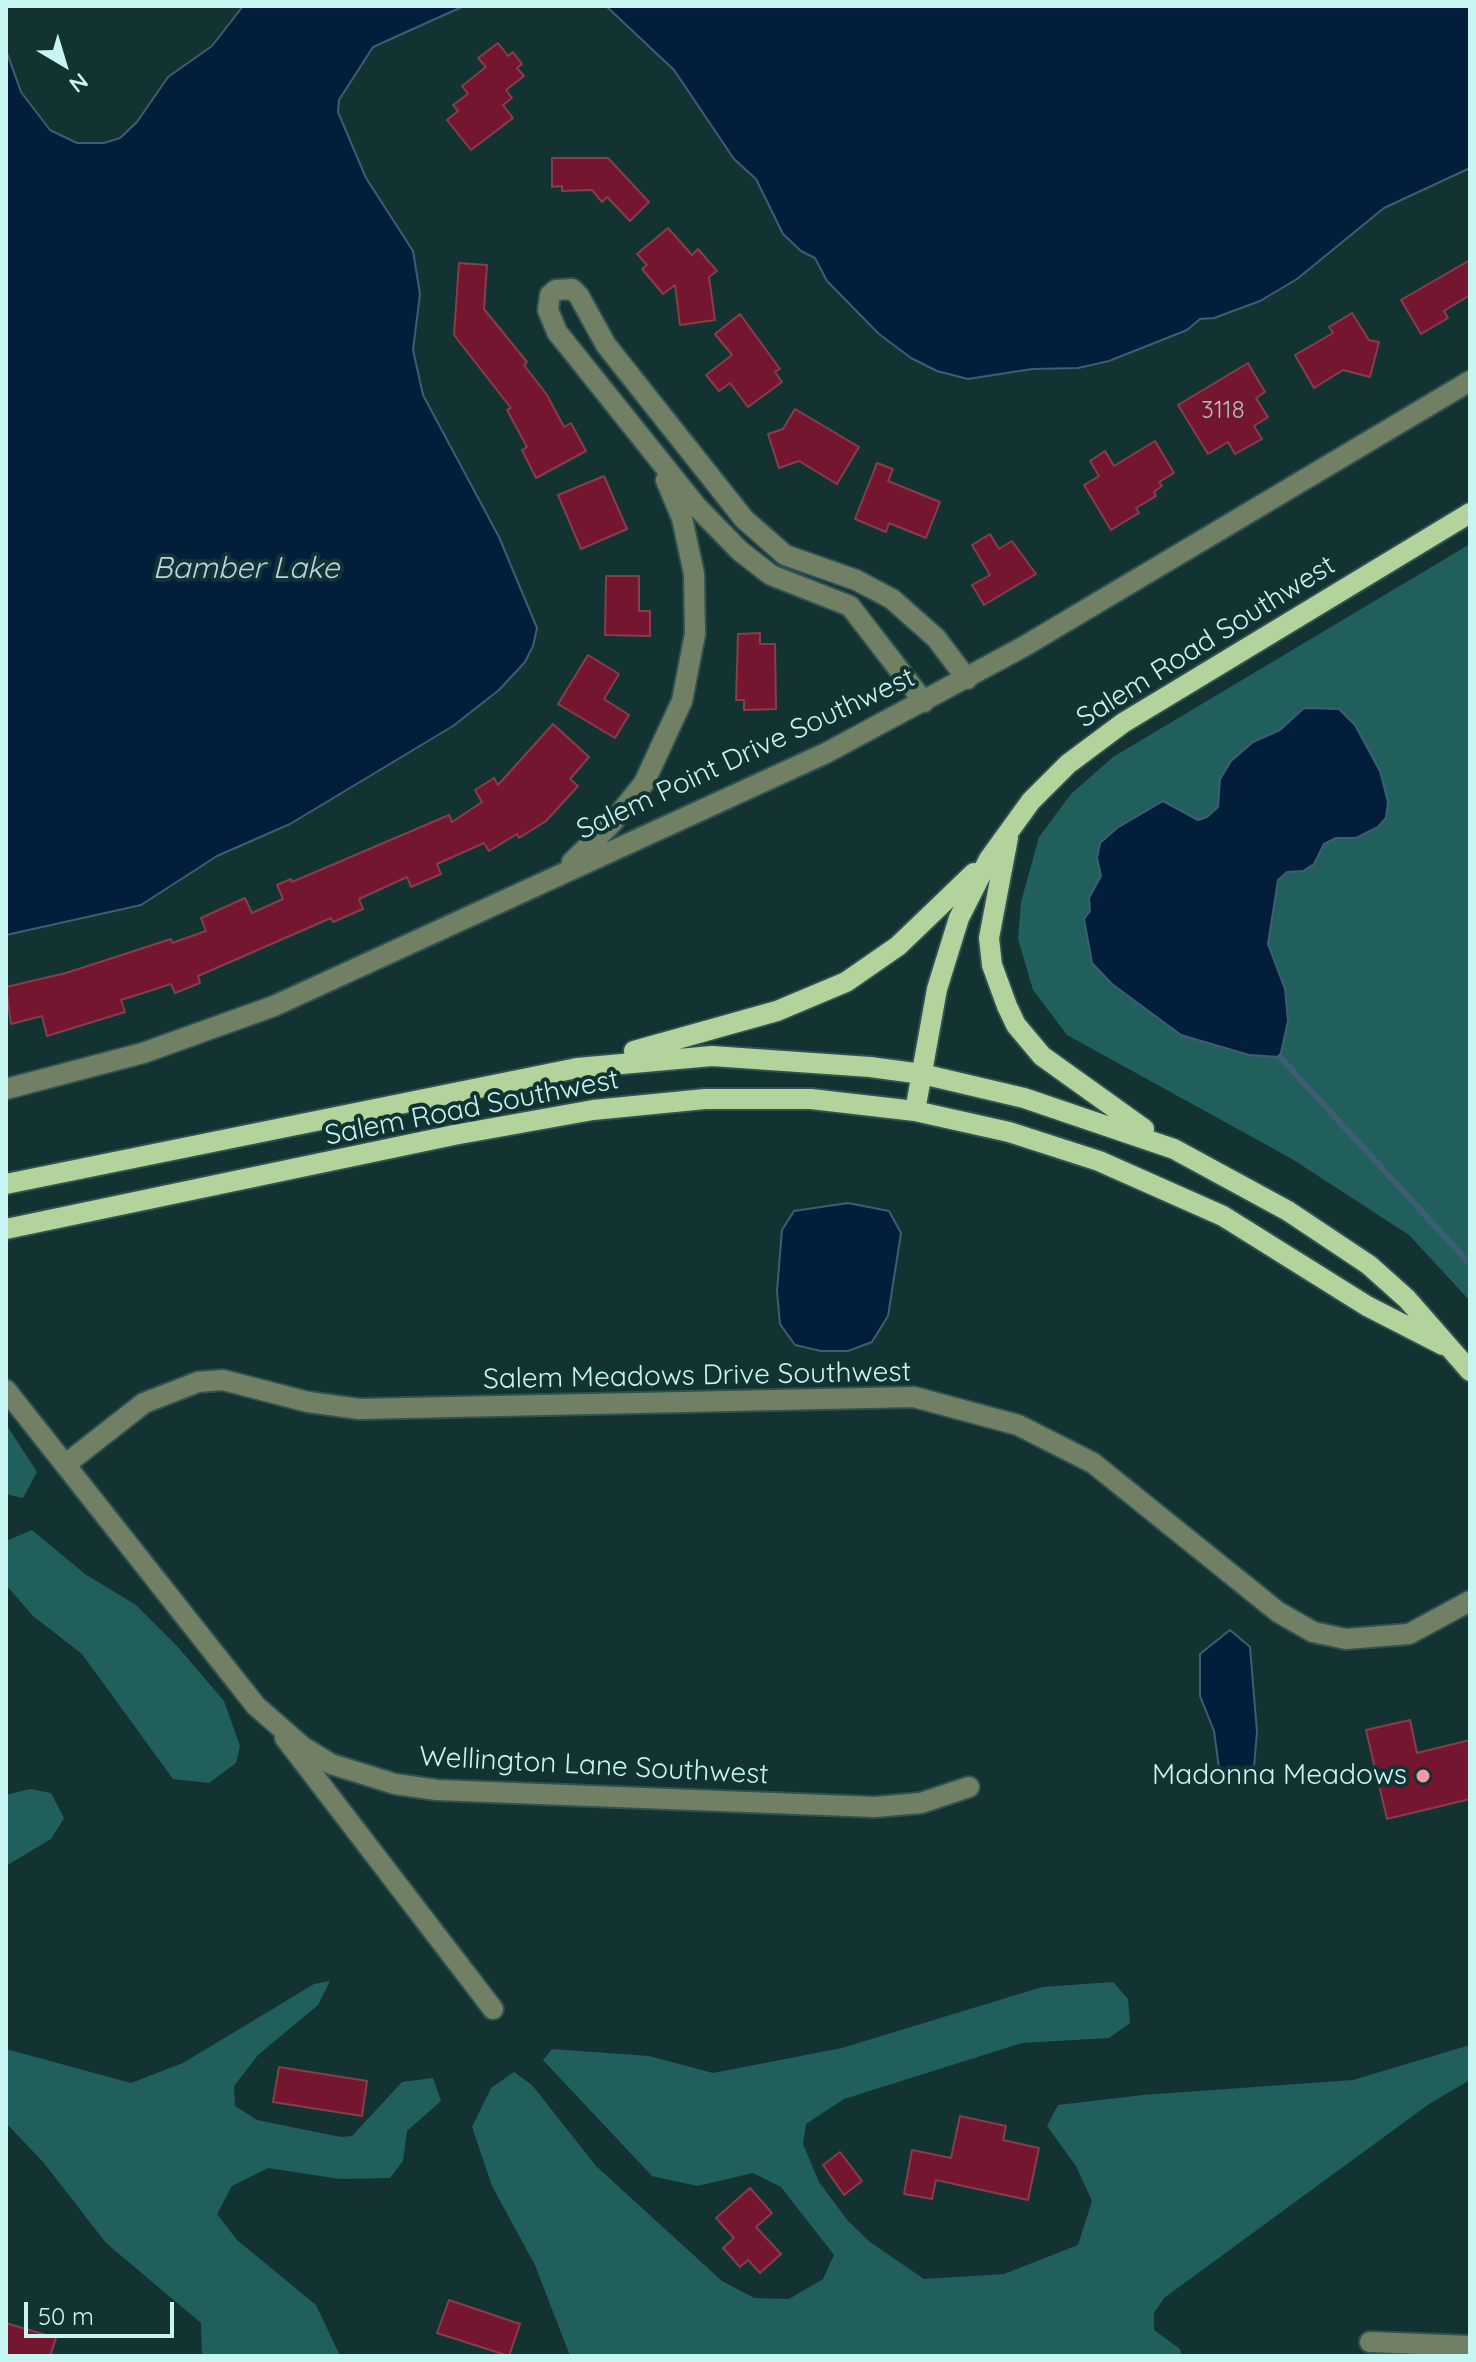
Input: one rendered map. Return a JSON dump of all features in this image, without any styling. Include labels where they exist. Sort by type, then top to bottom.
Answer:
[{"type":"main road","name":"Salem Road Southwest","points":[[6,1229],[454,1135],[593,1110],[754,1098],[811,1099],[915,1111],[945,958],[959,918],[989,859],[1011,826],[1068,764],[1123,723],[1470,513]]},
{"type":"main road","points":[[1011,826],[989,938],[992,965],[1011,1015],[1029,1042],[1060,1072],[1174,1149],[1288,1211],[1369,1265],[1407,1299],[1470,1371]]},
{"type":"main road","points":[[577,1068],[777,1011],[846,982],[898,946],[989,859]]},
{"type":"main road","name":"Salem Road Southwest","points":[[6,1184],[577,1068],[669,1058],[762,1057],[922,1074]]},
{"type":"main road","points":[[922,1074],[1024,1098],[1174,1149]]},
{"type":"main road","points":[[915,1111],[1009,1132],[1139,1177],[1223,1216],[1378,1312],[1445,1346]]},
{"type":"street","points":[[924,702],[858,614],[838,600],[807,591],[754,564],[697,507],[557,332],[548,310],[550,295],[556,290],[572,289],[579,296],[606,345],[744,519],[785,555],[856,580],[892,599],[936,638],[967,679]]},
{"type":"street","name":"Salem Point Drive Southwest","points":[[6,1089],[143,1053],[274,1006],[826,753],[967,679],[1470,381]]},
{"type":"street","points":[[560,873],[611,824],[644,783],[682,701],[695,623],[694,574],[682,518],[650,448]]},
{"type":"street","name":"Salem Meadows Drive Southwest","points":[[66,1464],[144,1403],[198,1382],[223,1380],[308,1402],[359,1409],[914,1397],[1018,1425],[1093,1463],[1278,1612],[1313,1632],[1346,1639],[1409,1634],[1470,1601]]},
{"type":"street","name":"Wellington Lane Southwest","points":[[6,1390],[256,1706],[279,1728],[331,1764],[395,1784],[437,1790],[875,1807],[921,1803],[969,1787]]},
{"type":"street","points":[[279,1728],[296,1757],[493,2009]]},
{"type":"street","points":[[1370,2342],[1470,2346]]},
{"type":"shaded area","points":[[1470,544],[1470,1301],[1409,1235],[1292,1159],[1067,1035],[1033,990],[1018,939],[1021,902],[1039,837],[1071,794],[1113,757]]},
{"type":"shaded area","points":[[6,1424],[37,1472],[23,1498],[6,1494]]},
{"type":"shaded area","points":[[32,1530],[85,1574],[136,1605],[177,1646],[224,1701],[240,1746],[236,1763],[209,1783],[173,1779],[82,1654],[33,1616],[6,1585],[6,1541]]},
{"type":"shaded area","points":[[30,1789],[51,1793],[64,1818],[51,1839],[6,1866],[6,1795]]},
{"type":"shaded area","points":[[330,1981],[318,2005],[258,2055],[234,2086],[235,2106],[257,2120],[341,2137],[352,2136],[402,2082],[433,2078],[441,2101],[407,2131],[403,2161],[390,2178],[340,2179],[268,2168],[232,2186],[217,2214],[237,2240],[316,2305],[340,2356],[202,2356],[201,2323],[106,2243],[44,2163],[6,2123],[6,2049],[131,2083],[183,2063],[314,1984]]},
{"type":"shaded area","points":[[1113,1982],[1128,1999],[1130,2023],[1109,2038],[1022,2043],[844,2099],[806,2124],[803,2144],[819,2182],[848,2221],[870,2242],[924,2279],[1004,2274],[1078,2245],[1092,2201],[1076,2166],[1047,2126],[1058,2105],[1143,2095],[1353,2080],[1470,2045],[1470,2080],[1429,2104],[1164,2298],[1154,2313],[1154,2330],[1180,2349],[1182,2356],[570,2356],[535,2265],[492,2186],[472,2127],[491,2088],[514,2072],[532,2085],[596,2166],[722,2281],[754,2298],[789,2299],[823,2279],[834,2255],[781,2187],[753,2173],[697,2186],[652,2176],[543,2060],[552,2049],[649,2056],[713,2073],[842,2048],[1042,1987]]},
{"type":"water","name":"Bamber Lake","points":[[243,6],[464,6],[373,47],[339,100],[338,112],[366,178],[413,251],[420,294],[413,350],[423,395],[499,537],[537,628],[533,646],[525,662],[499,690],[453,726],[290,824],[217,856],[141,905],[6,935],[6,50],[21,92],[50,130],[77,143],[104,143],[120,138],[137,122],[168,77],[212,46]]},
{"type":"water","points":[[606,6],[1470,6],[1470,168],[1384,208],[1297,279],[1260,301],[1214,318],[1200,319],[1187,330],[1109,361],[1078,368],[1032,369],[968,379],[937,371],[911,358],[879,334],[827,281],[815,258],[801,251],[783,234],[756,179],[734,159],[674,70]]},
{"type":"water","points":[[1304,708],[1339,709],[1355,725],[1380,771],[1388,802],[1386,818],[1378,827],[1356,838],[1336,838],[1324,844],[1314,864],[1303,871],[1287,872],[1278,880],[1268,944],[1285,989],[1288,1021],[1280,1057],[1249,1055],[1181,1035],[1112,984],[1092,963],[1084,919],[1090,911],[1089,898],[1101,876],[1097,858],[1100,843],[1117,828],[1163,801],[1198,820],[1207,817],[1218,807],[1220,779],[1231,761],[1253,742],[1280,730]]},
{"type":"water","points":[[848,1203],[889,1211],[901,1233],[888,1316],[872,1342],[848,1351],[821,1351],[795,1345],[780,1324],[777,1291],[782,1230],[794,1211]]},
{"type":"water","points":[[1230,1630],[1250,1647],[1257,1732],[1253,1778],[1219,1768],[1214,1731],[1200,1696],[1200,1654]]},
{"type":"building","points":[[498,43],[508,56],[513,52],[522,64],[517,68],[524,76],[506,90],[512,98],[503,105],[513,118],[471,150],[447,120],[458,111],[453,105],[468,94],[462,86],[486,67],[478,58]]},
{"type":"building","points":[[552,158],[608,158],[649,202],[630,221],[607,197],[602,202],[592,190],[562,191],[562,186],[552,187]]},
{"type":"building","points":[[668,228],[692,255],[698,249],[717,271],[709,277],[715,320],[680,325],[675,285],[663,294],[642,269],[647,265],[637,254]]},
{"type":"building","points":[[1470,260],[1470,295],[1444,311],[1448,318],[1421,334],[1401,300]]},
{"type":"building","points":[[459,263],[487,265],[484,309],[527,362],[524,365],[547,395],[564,427],[571,423],[586,451],[536,478],[522,450],[527,447],[507,410],[511,408],[454,335]]},
{"type":"building","points":[[1352,313],[1369,340],[1379,342],[1370,377],[1343,370],[1314,388],[1295,355],[1333,333],[1329,327]]},
{"type":"building","points":[[740,314],[780,369],[775,372],[782,382],[748,407],[730,383],[719,391],[706,375],[732,355],[715,334]]},
{"type":"building","points":[[1248,363],[1265,392],[1256,398],[1268,417],[1254,426],[1262,439],[1235,454],[1228,442],[1208,454],[1178,405]]},
{"type":"building","points":[[795,409],[859,447],[837,484],[799,461],[779,468],[768,434],[783,429]]},
{"type":"building","points":[[1155,441],[1174,473],[1159,482],[1162,486],[1154,492],[1156,496],[1136,508],[1139,513],[1111,530],[1084,485],[1099,476],[1090,461],[1105,451],[1114,466]]},
{"type":"building","points":[[877,463],[893,469],[888,481],[940,502],[926,538],[889,523],[886,532],[855,519]]},
{"type":"building","points":[[604,476],[627,529],[581,549],[558,495]]},
{"type":"building","points":[[990,534],[999,549],[1012,541],[1036,574],[984,605],[972,585],[990,575],[972,545]]},
{"type":"building","points":[[606,576],[639,576],[639,611],[650,611],[650,636],[605,635]]},
{"type":"building","points":[[760,633],[760,644],[775,644],[776,709],[744,710],[744,700],[736,700],[738,634]]},
{"type":"building","points":[[588,655],[619,674],[604,699],[629,715],[615,738],[558,704]]},
{"type":"building","points":[[553,724],[589,757],[570,779],[578,786],[546,821],[519,838],[517,834],[489,851],[484,843],[437,864],[441,874],[411,887],[407,877],[359,899],[363,909],[333,922],[331,918],[198,976],[200,983],[175,993],[171,984],[121,1000],[125,1012],[47,1036],[42,1016],[11,1024],[6,987],[66,973],[206,931],[201,918],[245,898],[252,913],[283,899],[277,885],[291,879],[292,882],[449,815],[452,822],[482,802],[475,790],[494,778],[498,785]]},
{"type":"building","name":"Madonna Meadows","points":[[1410,1720],[1417,1753],[1470,1740],[1470,1799],[1387,1819],[1366,1730]]},
{"type":"building","points":[[279,2067],[367,2081],[362,2116],[273,2102]]},
{"type":"building","points":[[960,2116],[1006,2126],[1003,2140],[1039,2148],[1028,2200],[936,2180],[932,2199],[904,2194],[912,2150],[951,2158]]},
{"type":"building","points":[[840,2152],[862,2181],[844,2195],[823,2165]]},
{"type":"building","points":[[750,2188],[772,2213],[756,2227],[781,2254],[760,2273],[748,2260],[740,2267],[723,2248],[734,2238],[716,2218]]},
{"type":"building","points":[[449,2300],[520,2324],[509,2356],[437,2333]]},
{"type":"building","points":[[6,2323],[56,2338],[50,2356],[6,2356]]},
{"type":"waterway","points":[[1280,1057],[1470,1264]]},
{"type":"place","name":"Madonna Meadows","points":[[1423,1776]]}]
